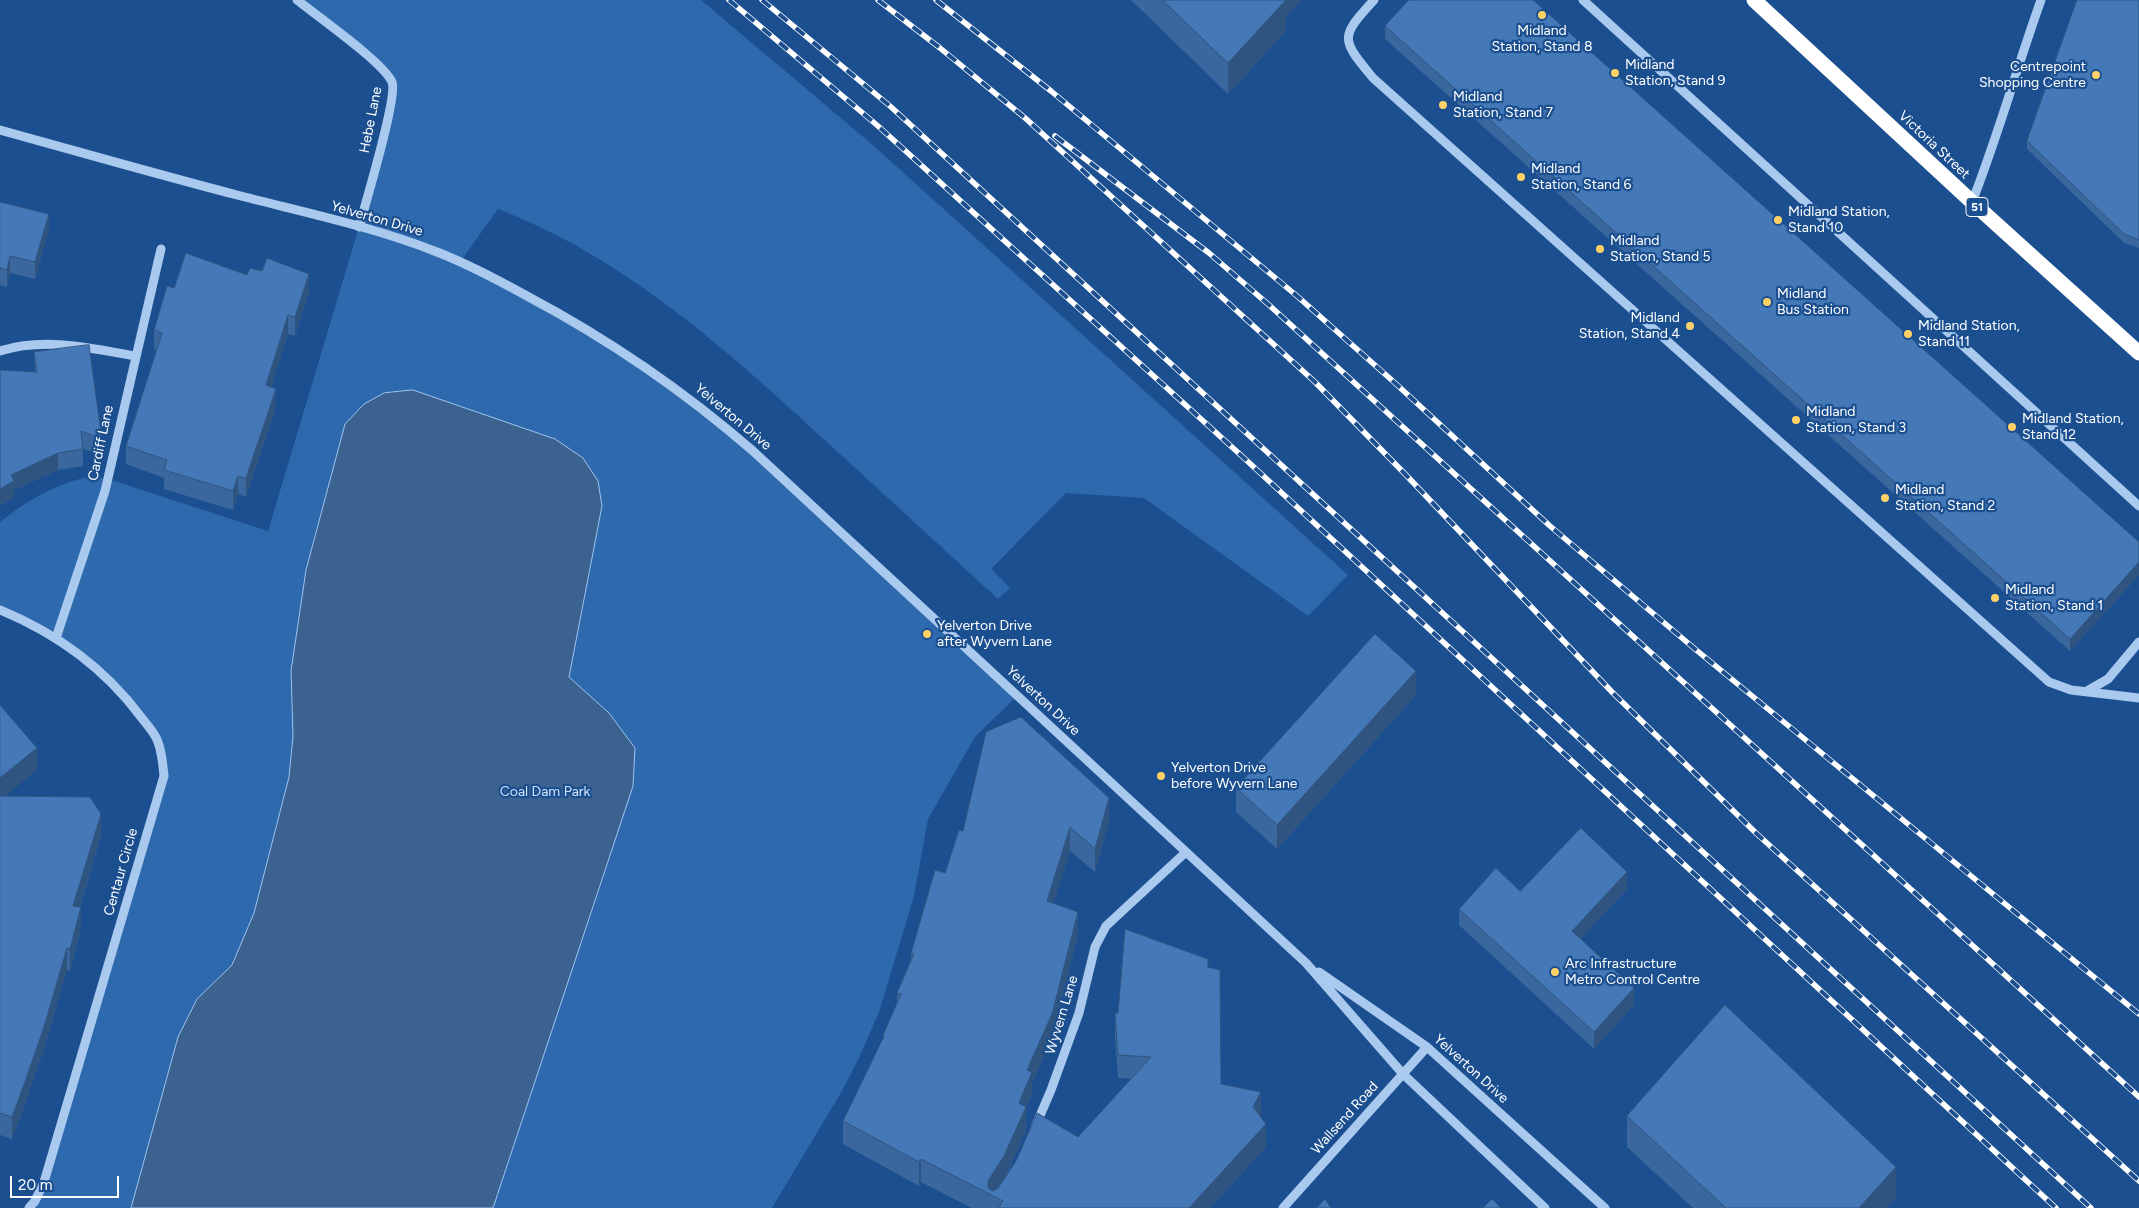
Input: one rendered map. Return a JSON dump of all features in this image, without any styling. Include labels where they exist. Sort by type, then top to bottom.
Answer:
[{"type":"highway","name":"Victoria Street","points":[[1754,0],[1972,202],[2139,352]]},
{"type":"street","name":"Hebe Lane","points":[[297,0],[367,56],[383,70],[392,83],[390,107],[359,227]]},
{"type":"street","points":[[1374,0],[1355,21],[1347,36],[1351,51],[1373,78],[2049,682],[2070,690],[2139,698]]},
{"type":"street","points":[[1584,0],[2139,506]]},
{"type":"street","points":[[1972,202],[1992,150],[2040,0]]},
{"type":"street","name":"Yelverton Drive","points":[[0,130],[181,181],[359,227],[439,252],[487,274],[563,315],[639,363],[682,393],[753,451],[1306,964],[1403,1074],[1545,1208]]},
{"type":"street","name":"Cardiff Lane","points":[[56,638],[105,491],[161,249]]},
{"type":"street","points":[[0,351],[33,345],[61,344],[135,356]]},
{"type":"street","name":"Centaur Circle","points":[[0,610],[26,621],[56,638],[97,669],[134,708],[157,741],[164,776],[44,1182],[30,1208]]},
{"type":"street","points":[[2087,691],[2108,680],[2139,642]]},
{"type":"street","name":"Wyvern Lane","points":[[1031,1136],[1052,1090],[1079,1013],[1095,947],[1106,926],[1186,852]]},
{"type":"street","name":"Yelverton Drive","points":[[1306,964],[1427,1047],[1605,1208]]},
{"type":"street","name":"Wallsend Road","points":[[1283,1208],[1427,1047]]},
{"type":"green space","name":"Coal Dam Park","points":[[297,0],[701,0],[874,146],[1348,575],[1308,616],[1144,498],[1066,493],[991,569],[1010,588],[998,599],[753,375],[674,310],[590,253],[545,229],[498,209],[460,262],[563,315],[714,418],[1017,696],[975,737],[928,819],[914,896],[879,1012],[842,1091],[772,1208],[29,1208],[35,1201],[164,776],[157,741],[97,669],[0,610],[0,522],[19,508],[50,490],[72,481],[93,478],[108,479],[268,531],[359,227],[392,83],[383,70]]},
{"type":"shaded area","points":[[413,390],[555,439],[583,458],[598,481],[602,506],[569,677],[609,713],[635,748],[633,786],[493,1208],[131,1208],[178,1037],[197,999],[232,965],[254,913],[289,777],[293,736],[291,671],[306,570],[345,424],[364,404],[384,393]]},
{"type":"building","points":[[1163,0],[1286,0],[1228,63]]},
{"type":"building","points":[[1409,0],[1533,0],[2139,542],[2139,562],[2070,639],[1385,26]]},
{"type":"building","name":"Centrepoint Shopping Centre","points":[[2077,0],[2139,0],[2139,240],[2124,234],[2027,141]]},
{"type":"building","points":[[0,202],[49,214],[35,262],[10,256],[7,270],[0,268]]},
{"type":"building","points":[[186,253],[247,275],[250,268],[262,271],[267,258],[309,274],[295,317],[288,315],[266,385],[276,389],[246,478],[238,476],[233,491],[164,470],[167,460],[126,446],[162,333],[154,330],[167,286],[174,288]]},
{"type":"building","points":[[89,345],[102,439],[81,431],[83,449],[58,453],[11,475],[14,481],[0,489],[0,370],[37,372],[34,352]]},
{"type":"building","points":[[1375,634],[1416,671],[1277,825],[1236,788]]},
{"type":"building","points":[[0,705],[37,748],[0,778]]},
{"type":"building","points":[[1021,717],[1109,798],[1095,849],[1070,827],[1047,901],[1078,912],[1052,1014],[1027,1070],[1032,1072],[1019,1103],[1026,1107],[1004,1156],[988,1181],[988,1188],[993,1191],[998,1188],[1016,1161],[1037,1113],[1078,1137],[1151,1057],[1118,1055],[1115,1013],[1118,1013],[1125,929],[1208,959],[1208,967],[1220,970],[1221,1084],[1261,1092],[1253,1107],[1266,1124],[1189,1208],[998,1208],[1003,1201],[921,1159],[919,1162],[843,1121],[884,1036],[901,994],[897,993],[914,954],[911,953],[935,870],[945,873],[959,830],[963,831],[986,732]]},
{"type":"building","points":[[0,796],[90,797],[101,814],[73,906],[81,907],[70,949],[67,948],[44,1027],[12,1117],[0,1113]]},
{"type":"building","points":[[1581,828],[1627,872],[1572,931],[1634,988],[1594,1032],[1459,909],[1496,868],[1520,891]]},
{"type":"building","points":[[1725,1005],[1896,1167],[1859,1208],[1726,1208],[1627,1116]]},
{"type":"building","points":[[1325,1199],[1331,1208],[1317,1208]]},
{"type":"building","points":[[1492,1199],[1501,1208],[1483,1208]]},
{"type":"railway","points":[[729,0],[878,126],[1244,458],[2056,1208]]},
{"type":"railway","points":[[762,0],[890,106],[2091,1208]]},
{"type":"railway","points":[[878,0],[1024,117],[1315,382],[1612,692],[1757,834],[2139,1181]]},
{"type":"railway","points":[[936,0],[1051,91],[1297,296],[1395,383],[1550,526],[1695,649],[2139,1014]]},
{"type":"railway","points":[[1055,136],[1209,253],[1269,305],[2139,1097]]},
{"type":"place","name":"Midland Station, Stand 8","points":[[1542,15]]},
{"type":"place","name":"Midland Station, Stand 9","points":[[1615,73]]},
{"type":"place","name":"Centrepoint Shopping Centre","points":[[2096,75]]},
{"type":"place","name":"Midland Station, Stand 7","points":[[1443,105]]},
{"type":"place","name":"Midland Station, Stand 6","points":[[1521,177]]},
{"type":"place","name":"Midland Station, Stand 10","points":[[1778,220]]},
{"type":"place","name":"Midland Station, Stand 5","points":[[1600,249]]},
{"type":"place","name":"Midland Bus Station","points":[[1767,302]]},
{"type":"place","name":"Midland Station, Stand 4","points":[[1690,326]]},
{"type":"place","name":"Midland Station, Stand 11","points":[[1908,334]]},
{"type":"place","name":"Midland Station, Stand 3","points":[[1796,420]]},
{"type":"place","name":"Midland Station, Stand 12","points":[[2012,427]]},
{"type":"place","name":"Midland Station, Stand 2","points":[[1885,498]]},
{"type":"place","name":"Midland Station, Stand 1","points":[[1995,598]]},
{"type":"place","name":"Yelverton Drive after Wyvern Lane","points":[[927,634]]},
{"type":"place","name":"Yelverton Drive before Wyvern Lane","points":[[1161,776]]},
{"type":"place","name":"Arc Infrastructure Metro Control Centre","points":[[1555,972]]}]
